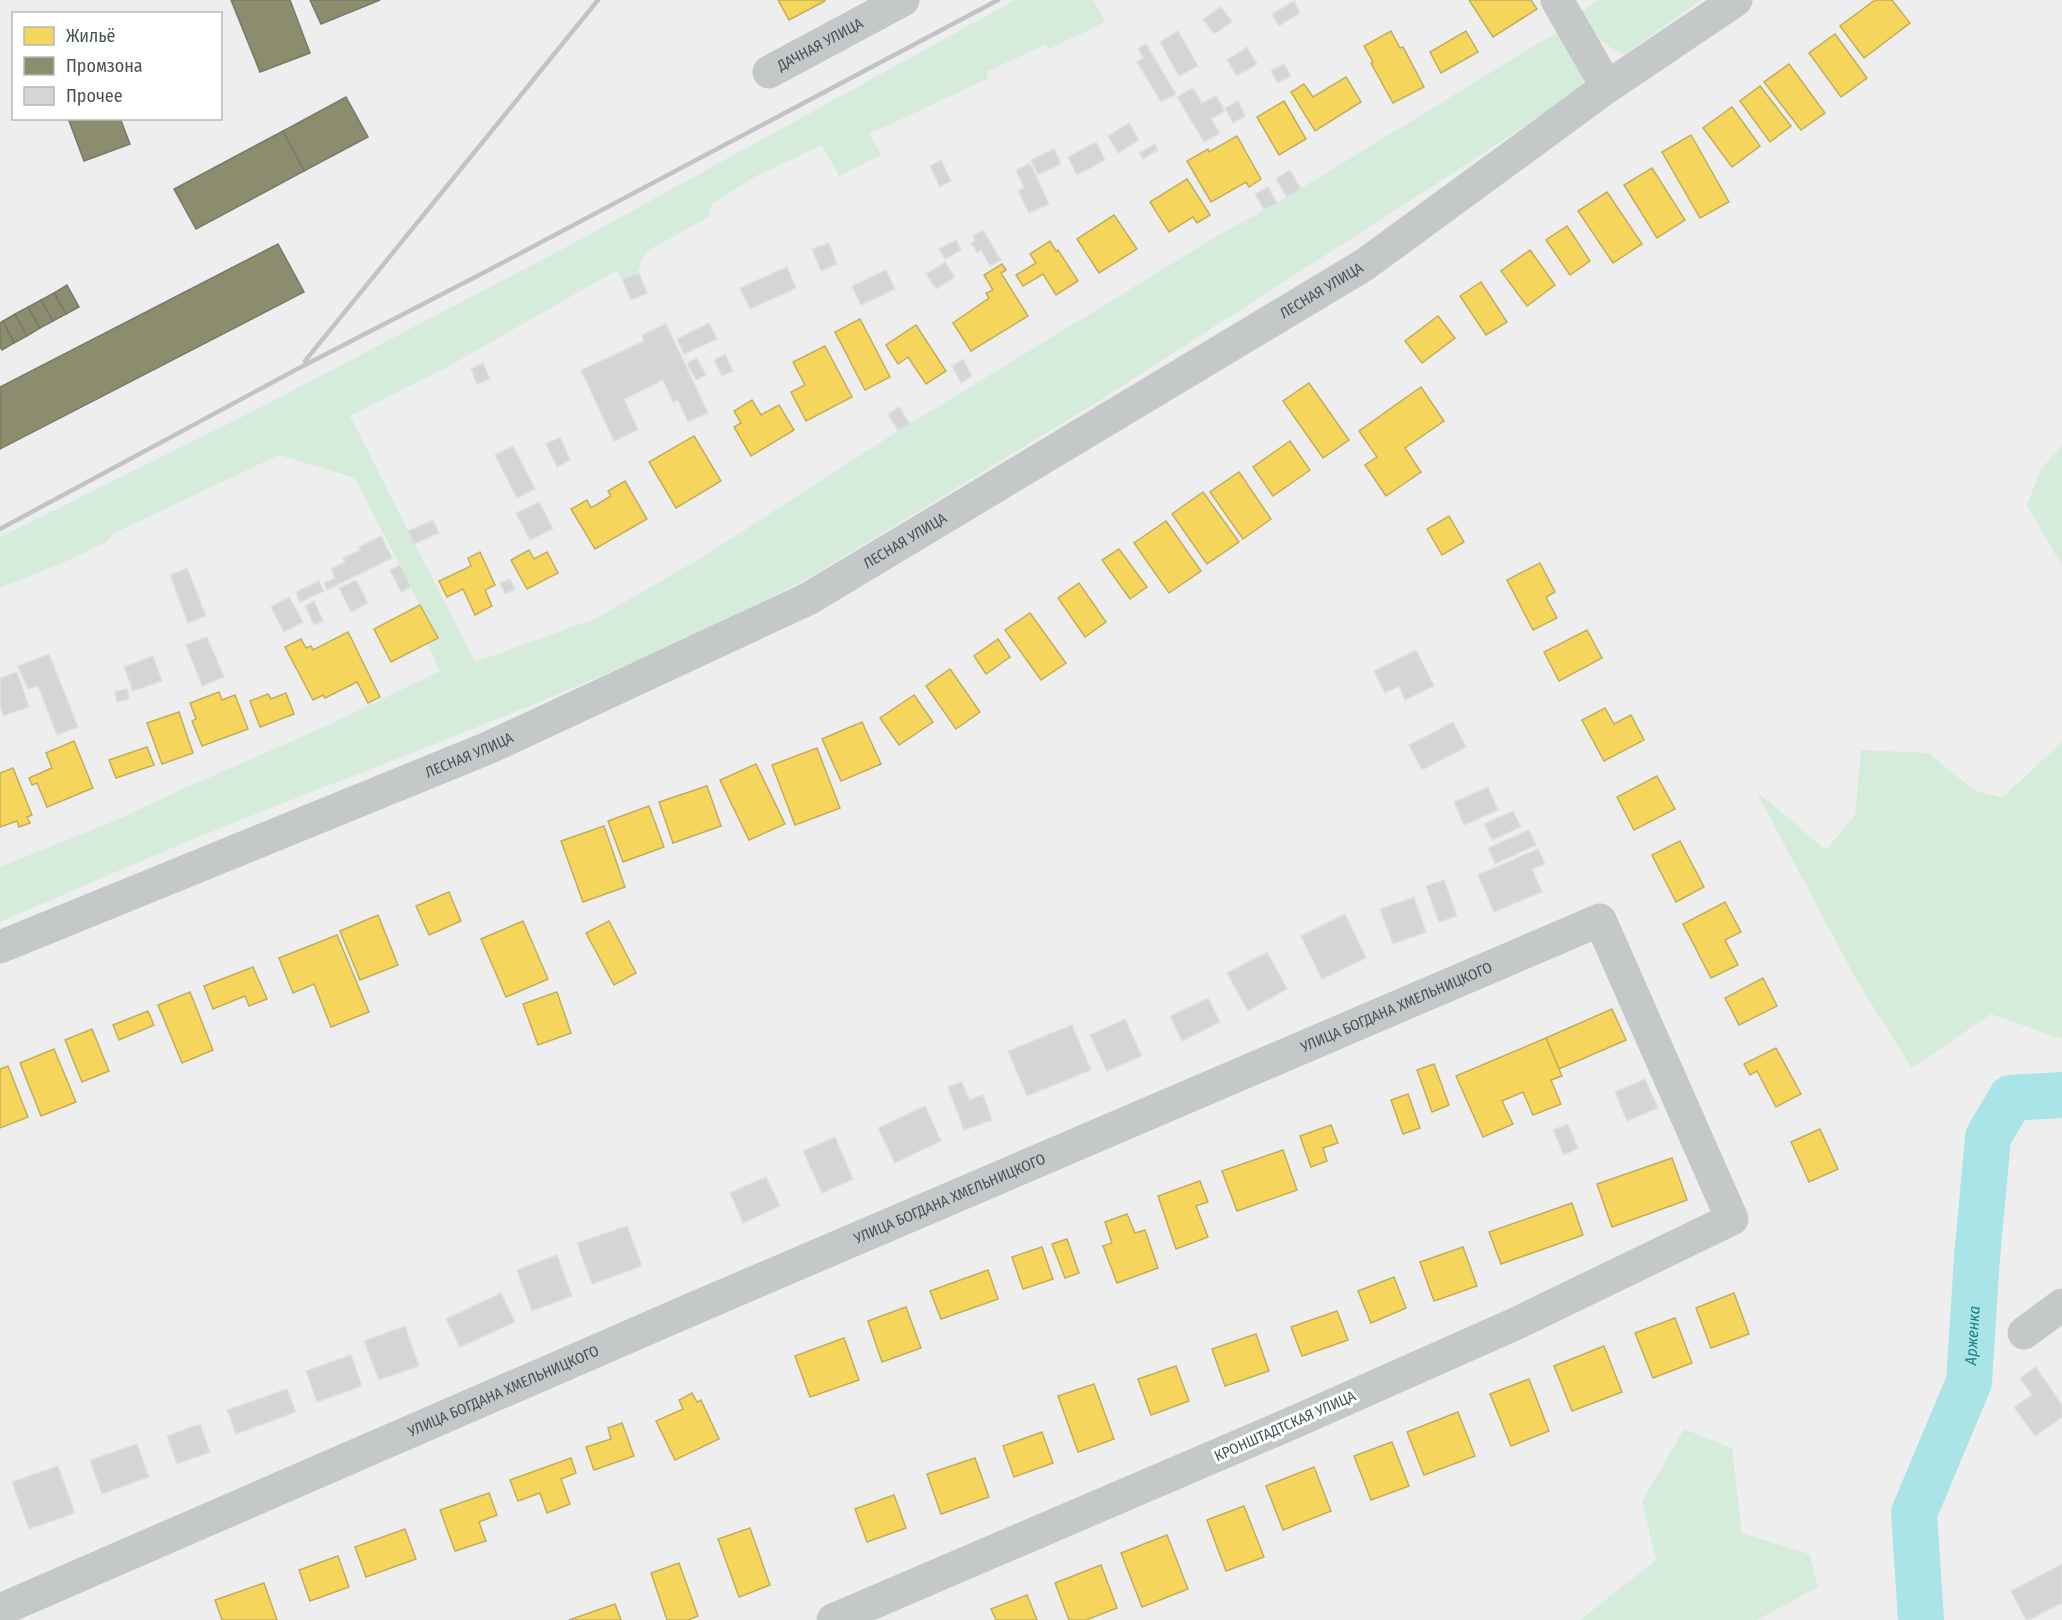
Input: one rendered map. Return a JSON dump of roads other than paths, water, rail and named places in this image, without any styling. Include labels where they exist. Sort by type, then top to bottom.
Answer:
[{"type":"street","name":"ДАЧНАЯ УЛИЦА","points":[[769,72],[903,0]]},
{"type":"street","points":[[1557,0],[1607,87]]},
{"type":"street","name":"ЛЕСНАЯ УЛИЦА","points":[[0,947],[488,748],[808,599],[1364,265],[1607,87],[1736,0]]},
{"type":"street","name":"УЛИЦА БОГДАНА ХМЕЛЬНИЦКОГО","points":[[0,1610],[697,1307],[1600,920],[1732,1219]]},
{"type":"street","name":"КРОНШТАДТСКАЯ УЛИЦА","points":[[833,1620],[1461,1348],[1732,1219]]},
{"type":"street","points":[[2024,1333],[2062,1305]]},
{"type":"waterway","name":"Арженка","points":[[1921,1620],[1914,1513],[1969,1382],[1988,1137],[2011,1098],[2062,1095]]},
{"type":"railway","points":[[305,361],[598,0]]},
{"type":"railway","points":[[0,529],[301,367],[998,0]]}]
